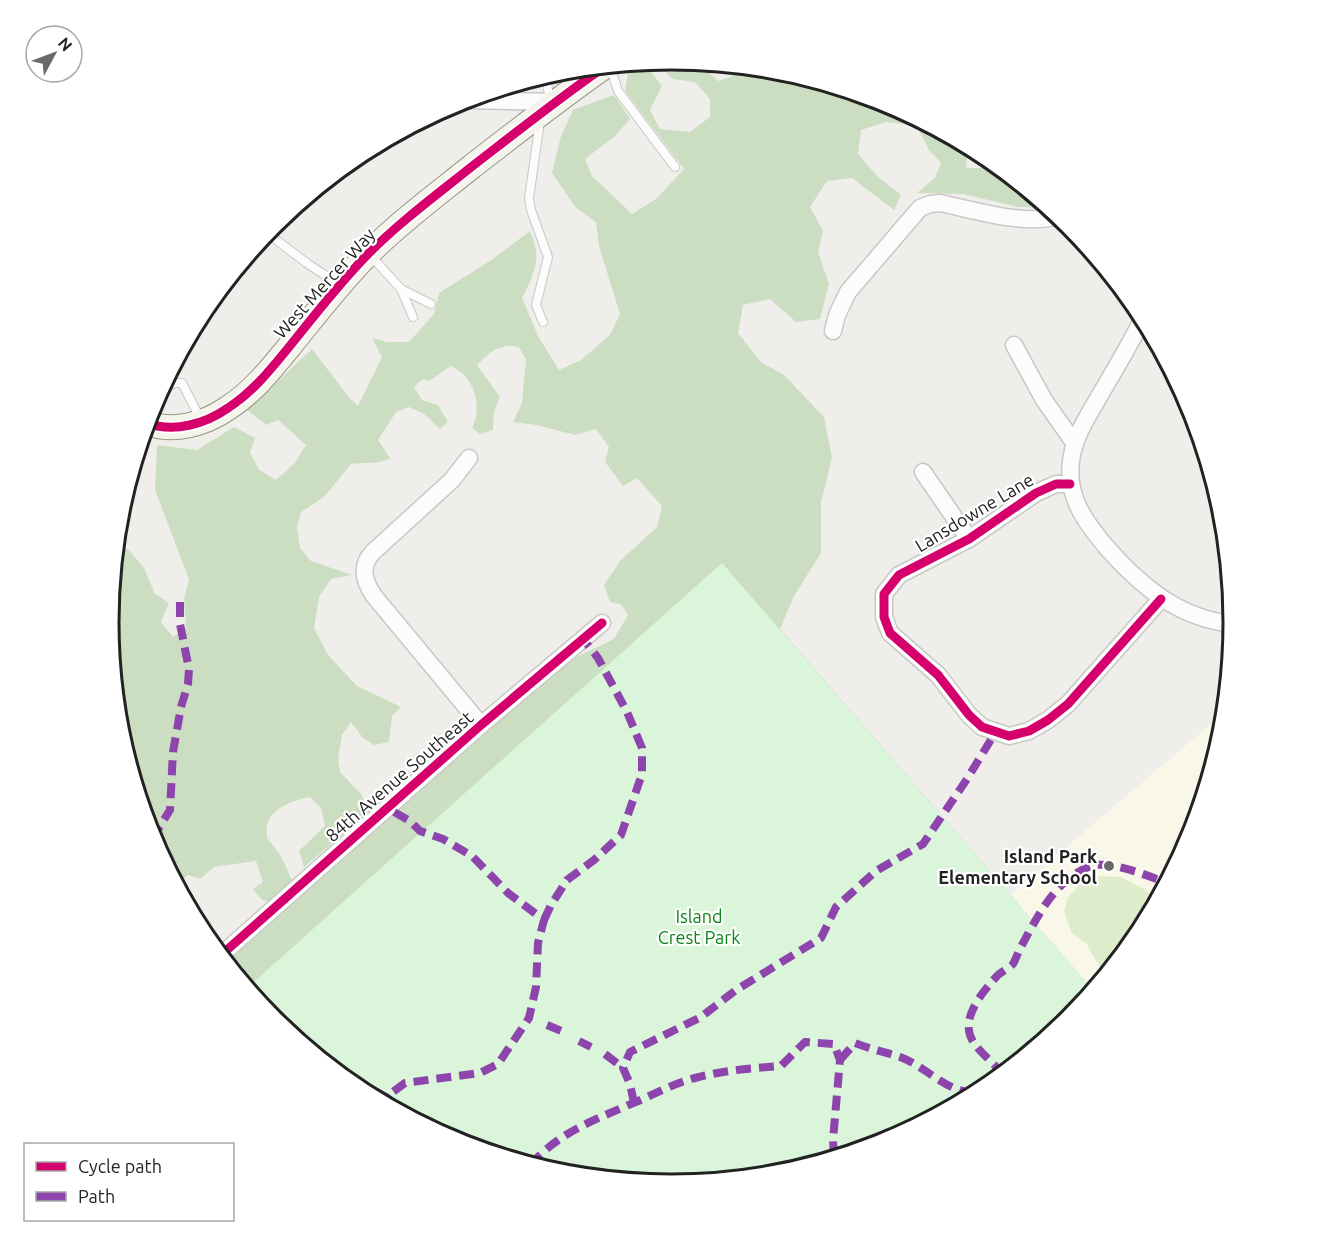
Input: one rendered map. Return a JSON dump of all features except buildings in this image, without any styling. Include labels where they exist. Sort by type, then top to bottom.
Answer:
[{"type":"street","name":"West Mercer Way","points":[[156,425],[175,427],[202,421],[215,416],[249,392],[273,367],[340,285],[404,220],[548,107],[591,76]]},
{"type":"street","points":[[489,102],[548,107]]},
{"type":"street","points":[[833,332],[837,315],[848,292],[920,208],[940,202],[1024,218],[1047,219]]},
{"type":"street","points":[[1137,328],[1078,432],[1070,464],[1070,484],[1077,507],[1086,524],[1128,572],[1161,599],[1194,615],[1223,623]]},
{"type":"street","points":[[1014,345],[1044,400],[1075,444]]},
{"type":"street","points":[[469,458],[452,480],[373,552],[365,561],[364,576],[366,585],[374,596],[481,725]]},
{"type":"street","points":[[923,472],[969,539]]},
{"type":"street","name":"Lansdowne Lane","points":[[1070,484],[1056,484],[1036,493],[969,539],[899,575],[884,594],[882,604],[890,633],[938,675],[969,715],[982,727],[1009,736],[1029,731],[1068,705],[1161,599]]},
{"type":"street","name":"84th Avenue Southeast","points":[[227,950],[481,725],[602,623]]},
{"type":"lane","points":[[613,74],[618,91],[675,167]]},
{"type":"lane","points":[[543,322],[536,305],[548,257],[529,198],[548,107],[547,85]]},
{"type":"lane","points":[[275,239],[340,285]]},
{"type":"lane","points":[[368,254],[401,289],[413,317]]},
{"type":"lane","points":[[401,289],[431,304]]},
{"type":"lane","points":[[173,384],[182,383],[202,421]]},
{"type":"shaded area","name":"Island Park Elementary School","points":[[1213,722],[1194,800],[1166,867],[1130,929],[1088,984],[1010,895]]},
{"type":"green space","points":[[664,70],[709,72],[718,81],[737,75],[779,81],[848,100],[909,124],[886,122],[861,130],[858,154],[878,177],[901,195],[894,210],[852,178],[827,181],[810,207],[823,231],[818,252],[829,284],[820,319],[796,322],[770,299],[743,305],[738,333],[761,362],[784,375],[824,417],[832,458],[821,502],[821,553],[794,596],[780,629],[1088,984],[1035,1038],[1007,1060],[947,1101],[915,1118],[814,1156],[743,1170],[671,1174],[599,1170],[528,1156],[427,1118],[364,1081],[307,1038],[281,1013],[232,957],[360,841],[566,662],[614,639],[628,615],[621,604],[610,602],[604,585],[620,561],[657,527],[662,506],[637,478],[623,486],[605,462],[609,447],[596,429],[575,435],[537,425],[513,422],[522,403],[526,360],[519,347],[507,346],[496,349],[477,365],[500,397],[494,411],[493,430],[480,434],[472,428],[477,410],[474,392],[466,377],[451,366],[429,381],[423,379],[414,387],[422,400],[438,405],[448,422],[440,429],[424,414],[409,407],[396,412],[378,440],[390,458],[376,462],[351,464],[324,497],[301,512],[297,527],[300,548],[311,561],[352,575],[331,579],[319,597],[314,628],[328,655],[357,686],[401,707],[392,716],[389,742],[374,745],[363,738],[351,722],[342,735],[338,758],[340,772],[361,794],[369,812],[304,867],[299,851],[325,826],[321,808],[310,797],[287,804],[273,814],[269,820],[268,838],[285,864],[292,881],[272,902],[262,900],[253,889],[263,882],[256,861],[214,867],[200,879],[188,875],[183,879],[176,867],[148,800],[138,765],[124,695],[119,622],[124,548],[129,550],[144,568],[155,594],[169,603],[161,622],[173,637],[186,628],[184,600],[189,579],[155,490],[157,445],[197,450],[234,427],[255,438],[250,452],[259,470],[276,480],[294,464],[306,445],[278,420],[266,425],[247,410],[312,349],[358,406],[382,357],[372,338],[387,342],[409,342],[434,314],[439,293],[490,261],[530,231],[536,257],[533,273],[522,298],[538,336],[559,370],[581,360],[610,335],[620,314],[599,246],[596,222],[576,208],[552,173],[561,136],[573,110],[614,95],[630,119],[615,136],[585,159],[592,176],[632,214],[656,199],[684,169],[625,91],[628,73],[650,71],[662,86],[650,110],[660,129],[690,132],[710,117],[710,99],[695,82],[673,79]]},
{"type":"green space","points":[[918,128],[967,157],[966,168],[984,168],[1036,208],[1018,207],[963,194],[917,193],[935,178],[941,163],[929,150]]},
{"type":"green space","name":"Island Crest Park","points":[[722,563],[1088,984],[1035,1038],[1007,1060],[947,1101],[915,1118],[814,1156],[743,1170],[671,1174],[599,1170],[528,1156],[427,1118],[395,1101],[335,1060],[307,1038],[253,983]]},
{"type":"green space","points":[[1101,876],[1121,877],[1151,895],[1130,929],[1101,969],[1086,943],[1072,933],[1064,912],[1067,899],[1082,882]]},
{"type":"marked path","points":[[159,828],[170,810],[173,752],[181,707],[188,684],[189,669],[180,624],[180,595]]},
{"type":"marked path","points":[[544,920],[567,880],[594,860],[621,835],[642,774],[642,748],[627,712],[598,658],[583,639]]},
{"type":"marked path","points":[[634,1103],[630,1084],[623,1068],[630,1052],[701,1017],[736,990],[821,938],[836,907],[876,871],[923,844],[995,733]]},
{"type":"marked path","points":[[387,808],[410,821],[420,831],[443,839],[472,856],[508,893],[544,920],[538,943],[536,987],[529,1018],[498,1064],[480,1073],[405,1083],[387,1096]]},
{"type":"marked path","points":[[997,1068],[972,1040],[969,1027],[972,1010],[987,987],[1013,964],[1034,923],[1058,889],[1079,872],[1099,865],[1129,870],[1159,880]]},
{"type":"marked path","points":[[547,1025],[564,1032]]},
{"type":"marked path","points":[[579,1041],[591,1047]]},
{"type":"marked path","points":[[537,1158],[577,1128],[673,1085],[730,1071],[781,1066],[805,1042],[834,1044],[840,1060],[834,1150]]},
{"type":"marked path","points":[[840,1060],[855,1043],[900,1057],[948,1085],[963,1091]]},
{"type":"marked path","points":[[605,1054],[623,1068]]},
{"type":"cycle path","points":[[155,426],[178,427],[189,425],[219,414],[237,402],[268,372],[338,287],[381,242],[470,168],[591,76]]},
{"type":"cycle path","points":[[1070,484],[1056,484],[1036,493],[969,539],[899,575],[884,594],[884,617],[890,633],[938,675],[969,715],[982,727],[1009,736],[1029,731],[1068,704],[1161,599]]},
{"type":"cycle path","points":[[227,950],[481,725],[602,623]]},
{"type":"place","name":"Island Park Elementary School","points":[[1109,866]]}]
